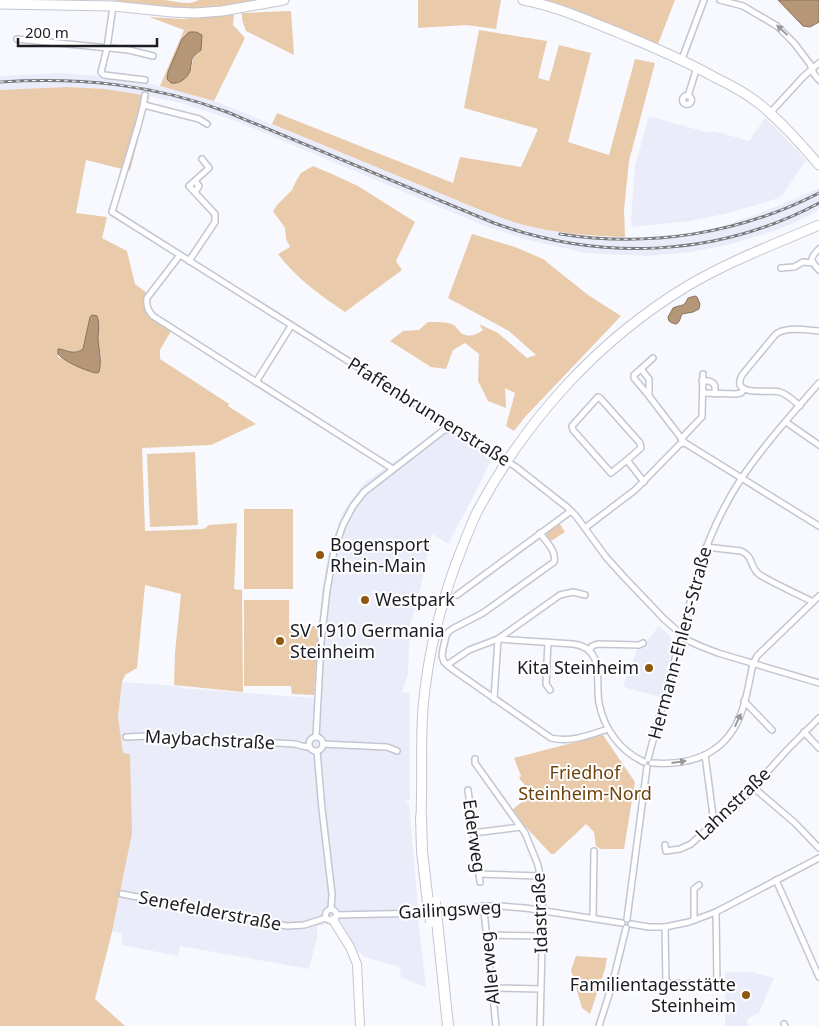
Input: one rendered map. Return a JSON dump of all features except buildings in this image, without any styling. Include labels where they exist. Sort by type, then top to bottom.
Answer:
[{"type":"highway","points":[[423,817],[422,851],[432,902],[442,1026]]},
{"type":"highway","points":[[434,922],[448,1026]]},
{"type":"main road","points":[[0,4],[111,5],[195,13],[215,12],[284,0]]},
{"type":"main road","points":[[523,0],[572,14],[682,60],[742,92],[770,113],[819,165]]},
{"type":"main road","points":[[423,817],[421,736],[425,683],[430,653],[450,580],[468,534],[477,512],[507,461],[554,399],[577,373],[598,352],[639,318],[684,288],[716,270],[819,225]]},
{"type":"street","points":[[682,60],[704,0]]},
{"type":"street","points":[[720,0],[743,6],[774,24],[794,42],[810,64],[815,65]]},
{"type":"street","points":[[111,5],[107,48],[101,71],[103,74],[145,80]]},
{"type":"street","points":[[17,39],[129,50],[153,56]]},
{"type":"street","points":[[815,65],[819,80]]},
{"type":"street","points":[[770,113],[815,65]]},
{"type":"street","points":[[688,96],[697,67]]},
{"type":"street","name":"Pfaffenbrunnenstraße","points":[[145,95],[112,212],[448,424],[451,429],[458,431],[526,474],[571,511],[624,578],[688,641],[753,664],[819,683]]},
{"type":"street","points":[[144,104],[199,119],[207,124]]},
{"type":"street","points":[[189,261],[215,222],[216,216],[195,192],[199,186],[196,181],[210,168],[202,159]]},
{"type":"street","points":[[819,248],[811,260],[819,270]]},
{"type":"street","points":[[180,255],[147,298],[148,310],[153,316],[393,469]]},
{"type":"street","points":[[781,268],[794,267],[803,262],[813,263]]},
{"type":"street","points":[[256,382],[291,326]]},
{"type":"street","points":[[800,406],[781,393],[774,391],[744,390],[739,380],[777,333],[788,330],[819,331]]},
{"type":"street","points":[[653,358],[634,375],[634,378],[683,441],[819,526]]},
{"type":"street","points":[[641,369],[649,379],[649,396]]},
{"type":"street","points":[[585,528],[644,482],[701,419],[702,374]]},
{"type":"street","points":[[702,381],[713,383],[715,394]]},
{"type":"street","name":"Hermann-Ehlers-Straße","points":[[629,922],[648,763],[676,652],[706,547],[724,509],[749,467],[819,383]]},
{"type":"street","points":[[703,393],[738,394],[744,390]]},
{"type":"street","points":[[598,398],[640,444],[641,448],[627,460],[611,473],[573,430],[572,426],[598,398]]},
{"type":"street","points":[[786,422],[819,445]]},
{"type":"street","points":[[316,737],[322,630],[330,570],[342,525],[356,500],[364,492],[444,430],[451,429]]},
{"type":"street","points":[[627,460],[644,482]]},
{"type":"street","points":[[457,595],[571,511]]},
{"type":"street","points":[[540,533],[554,553],[554,562],[483,613],[448,632],[442,654],[444,662],[553,739],[577,738],[608,729]]},
{"type":"street","points":[[706,547],[746,553],[758,574],[813,602]]},
{"type":"street","points":[[447,665],[469,650],[498,639],[560,595],[573,592],[585,595]]},
{"type":"street","points":[[498,639],[577,645],[589,651],[597,666],[599,705],[608,729],[622,748],[648,763],[682,763],[706,755],[728,736],[740,715],[753,664],[758,654],[819,596]]},
{"type":"street","points":[[494,699],[498,639]]},
{"type":"street","points":[[548,642],[546,684],[550,690]]},
{"type":"street","points":[[589,651],[596,644],[639,645],[643,643]]},
{"type":"street","points":[[744,701],[772,730]]},
{"type":"street","name":"Lahnstraße","points":[[665,845],[666,851],[687,846],[694,842],[740,802],[819,718]]},
{"type":"street","points":[[804,732],[819,748]]},
{"type":"street","name":"Maybachstraße","points":[[126,737],[148,736],[295,744],[302,746],[309,744]]},
{"type":"street","points":[[317,751],[312,750],[309,744],[311,738],[316,737],[322,740],[323,744]]},
{"type":"street","points":[[317,751],[322,748],[323,744]]},
{"type":"street","points":[[323,744],[387,747],[397,751]]},
{"type":"street","points":[[317,751],[332,894],[331,909],[335,912],[332,918]]},
{"type":"street","points":[[706,755],[714,823]]},
{"type":"street","name":"Idastraße","points":[[476,758],[475,763],[529,839],[538,865],[542,911],[540,1026]]},
{"type":"street","points":[[754,788],[795,823],[819,848]]},
{"type":"street","name":"Ederweg","points":[[468,790],[480,882]]},
{"type":"street","points":[[473,833],[521,827]]},
{"type":"street","points":[[593,918],[594,851]]},
{"type":"street","points":[[626,928],[623,927],[622,923],[624,920],[649,927],[665,927],[694,920],[716,912],[819,858]]},
{"type":"street","points":[[479,874],[540,876]]},
{"type":"street","points":[[776,880],[819,977]]},
{"type":"street","points":[[694,920],[694,889],[699,885]]},
{"type":"street","name":"Senefelderstraße","points":[[122,894],[287,926],[304,925],[332,918]]},
{"type":"street","name":"Gailingsweg","points":[[332,918],[443,912],[484,906],[514,907],[622,923]]},
{"type":"street","points":[[331,909],[326,911],[325,914],[332,918],[358,964],[360,1026]]},
{"type":"street","name":"Allerweg","points":[[484,910],[496,1026]]},
{"type":"street","points":[[665,927],[666,983],[717,984],[716,912]]},
{"type":"street","points":[[599,1026],[626,928],[630,927],[629,922]]},
{"type":"street","points":[[487,935],[542,936]]},
{"type":"street","points":[[492,988],[541,989]]},
{"type":"shaded area","points":[[778,0],[819,0],[819,22],[810,27],[803,26]]},
{"type":"shaded area","points":[[189,32],[196,32],[202,35],[201,50],[193,57],[190,71],[185,79],[180,82],[171,83],[167,79],[168,72],[182,39]]},
{"type":"shaded area","points":[[59,73],[143,82],[220,103],[483,211],[548,230],[591,236],[634,238],[691,233],[718,228],[778,206],[819,188],[819,210],[792,224],[723,246],[690,252],[647,256],[586,253],[528,240],[485,226],[233,120],[185,104],[105,89],[67,87],[0,90],[0,76]]},
{"type":"shaded area","points":[[649,116],[709,133],[714,131],[749,141],[765,118],[806,160],[784,193],[770,201],[729,213],[690,221],[632,227],[635,166]]},
{"type":"shaded area","points":[[695,296],[700,304],[699,309],[682,314],[677,324],[669,321],[668,317],[673,308],[684,305],[688,298]]},
{"type":"shaded area","points":[[92,315],[97,316],[98,322],[100,364],[99,372],[97,373],[76,366],[58,354],[58,349],[74,352],[83,349]]},
{"type":"shaded area","points":[[442,428],[493,458],[448,544],[432,534],[418,599],[410,624],[408,674],[402,692],[410,693],[410,800],[405,801],[405,803],[409,803],[418,917],[426,987],[401,978],[400,967],[365,957],[355,949],[340,924],[317,926],[317,938],[309,969],[180,946],[178,956],[122,945],[122,933],[112,932],[122,882],[130,753],[123,753],[118,717],[122,682],[314,698],[316,649],[322,590],[328,555],[342,513],[364,483]]},
{"type":"shaded area","name":"Kita Steinheim","points":[[659,626],[671,637],[672,648],[660,697],[623,687],[638,647],[642,647]]},
{"type":"shaded area","name":"Familientagesstätte Steinheim","points":[[725,972],[752,972],[774,978],[759,1013],[747,1019],[748,1026],[725,1026]]},
{"type":"green space","points":[[109,0],[164,0],[186,3],[199,0],[261,0],[214,8],[194,9]]},
{"type":"green space","points":[[418,0],[501,0],[496,29],[466,25],[418,28]]},
{"type":"green space","points":[[542,0],[675,0],[658,44],[563,5]]},
{"type":"green space","points":[[291,11],[294,55],[246,31],[242,20],[242,13]]},
{"type":"green space","points":[[234,13],[233,25],[245,38],[214,101],[160,86],[184,30],[149,17],[184,19]],"holes":[[[185,35],[199,53],[194,55],[191,69],[168,72]]]},
{"type":"green space","points":[[479,30],[547,41],[538,78],[549,81],[559,45],[591,53],[568,142],[609,155],[635,59],[655,63],[629,161],[624,210],[625,237],[559,232],[515,222],[483,211],[272,124],[277,113],[453,183],[460,157],[521,167],[538,129],[464,108]]},
{"type":"green space","points":[[67,87],[105,89],[149,96],[130,171],[86,160],[76,213],[107,217],[102,238],[127,251],[135,284],[147,293],[146,308],[174,326],[160,350],[160,359],[256,424],[211,445],[142,448],[145,531],[204,529],[209,525],[237,523],[234,589],[242,590],[243,692],[174,685],[181,594],[145,585],[137,668],[125,675],[122,682],[118,717],[123,753],[130,754],[132,833],[112,932],[95,999],[125,1026],[0,1026],[0,90]],"holes":[[[94,315],[99,323],[100,370],[72,363],[58,357],[58,349],[74,352],[83,349],[90,317]]]},
{"type":"green space","points":[[313,166],[358,186],[415,222],[396,261],[402,270],[345,312],[318,293],[285,263],[278,254],[290,247],[286,239],[285,228],[273,211],[292,190],[301,173]]},
{"type":"green space","points":[[472,234],[515,247],[543,259],[588,295],[621,316],[514,431],[506,426],[515,393],[505,388],[506,408],[488,401],[478,381],[479,354],[465,343],[453,350],[446,369],[431,367],[390,341],[403,331],[419,330],[428,322],[452,324],[461,333],[469,336],[483,330],[479,324],[498,333],[527,358],[536,355],[509,331],[448,298]]},
{"type":"green space","points":[[195,452],[198,525],[150,527],[147,454]]},
{"type":"green space","points":[[244,509],[293,509],[293,589],[244,589]]},
{"type":"green space","points":[[559,523],[565,532],[551,541],[545,532]]},
{"type":"green space","name":"SV 1910 Germania Steinheim","points":[[244,600],[289,600],[289,626],[318,626],[314,695],[292,694],[291,686],[244,686]]},
{"type":"green space","name":"Friedhof Steinheim-Nord","points":[[603,735],[635,782],[624,849],[601,849],[596,846],[594,832],[586,824],[554,854],[551,854],[512,810],[532,794],[519,778],[521,776],[514,758]]},
{"type":"green space","points":[[576,956],[607,958],[590,1014],[582,1008],[571,970]]},
{"type":"railway","points":[[0,82],[87,82],[143,89],[199,102],[494,223],[535,236],[576,244],[618,248],[659,248],[700,243],[741,234],[780,221],[819,203]]},
{"type":"railway","points":[[560,234],[626,239],[660,238],[692,234],[725,228],[757,219],[819,193]]},
{"type":"place","name":"Bogensport Rhein-Main","points":[[320,555]]},
{"type":"place","name":"Westpark","points":[[365,600]]},
{"type":"place","name":"SV 1910 Germania Steinheim","points":[[280,641]]},
{"type":"place","name":"Kita Steinheim","points":[[649,668]]},
{"type":"place","name":"Familientagesstätte Steinheim","points":[[746,995]]}]
